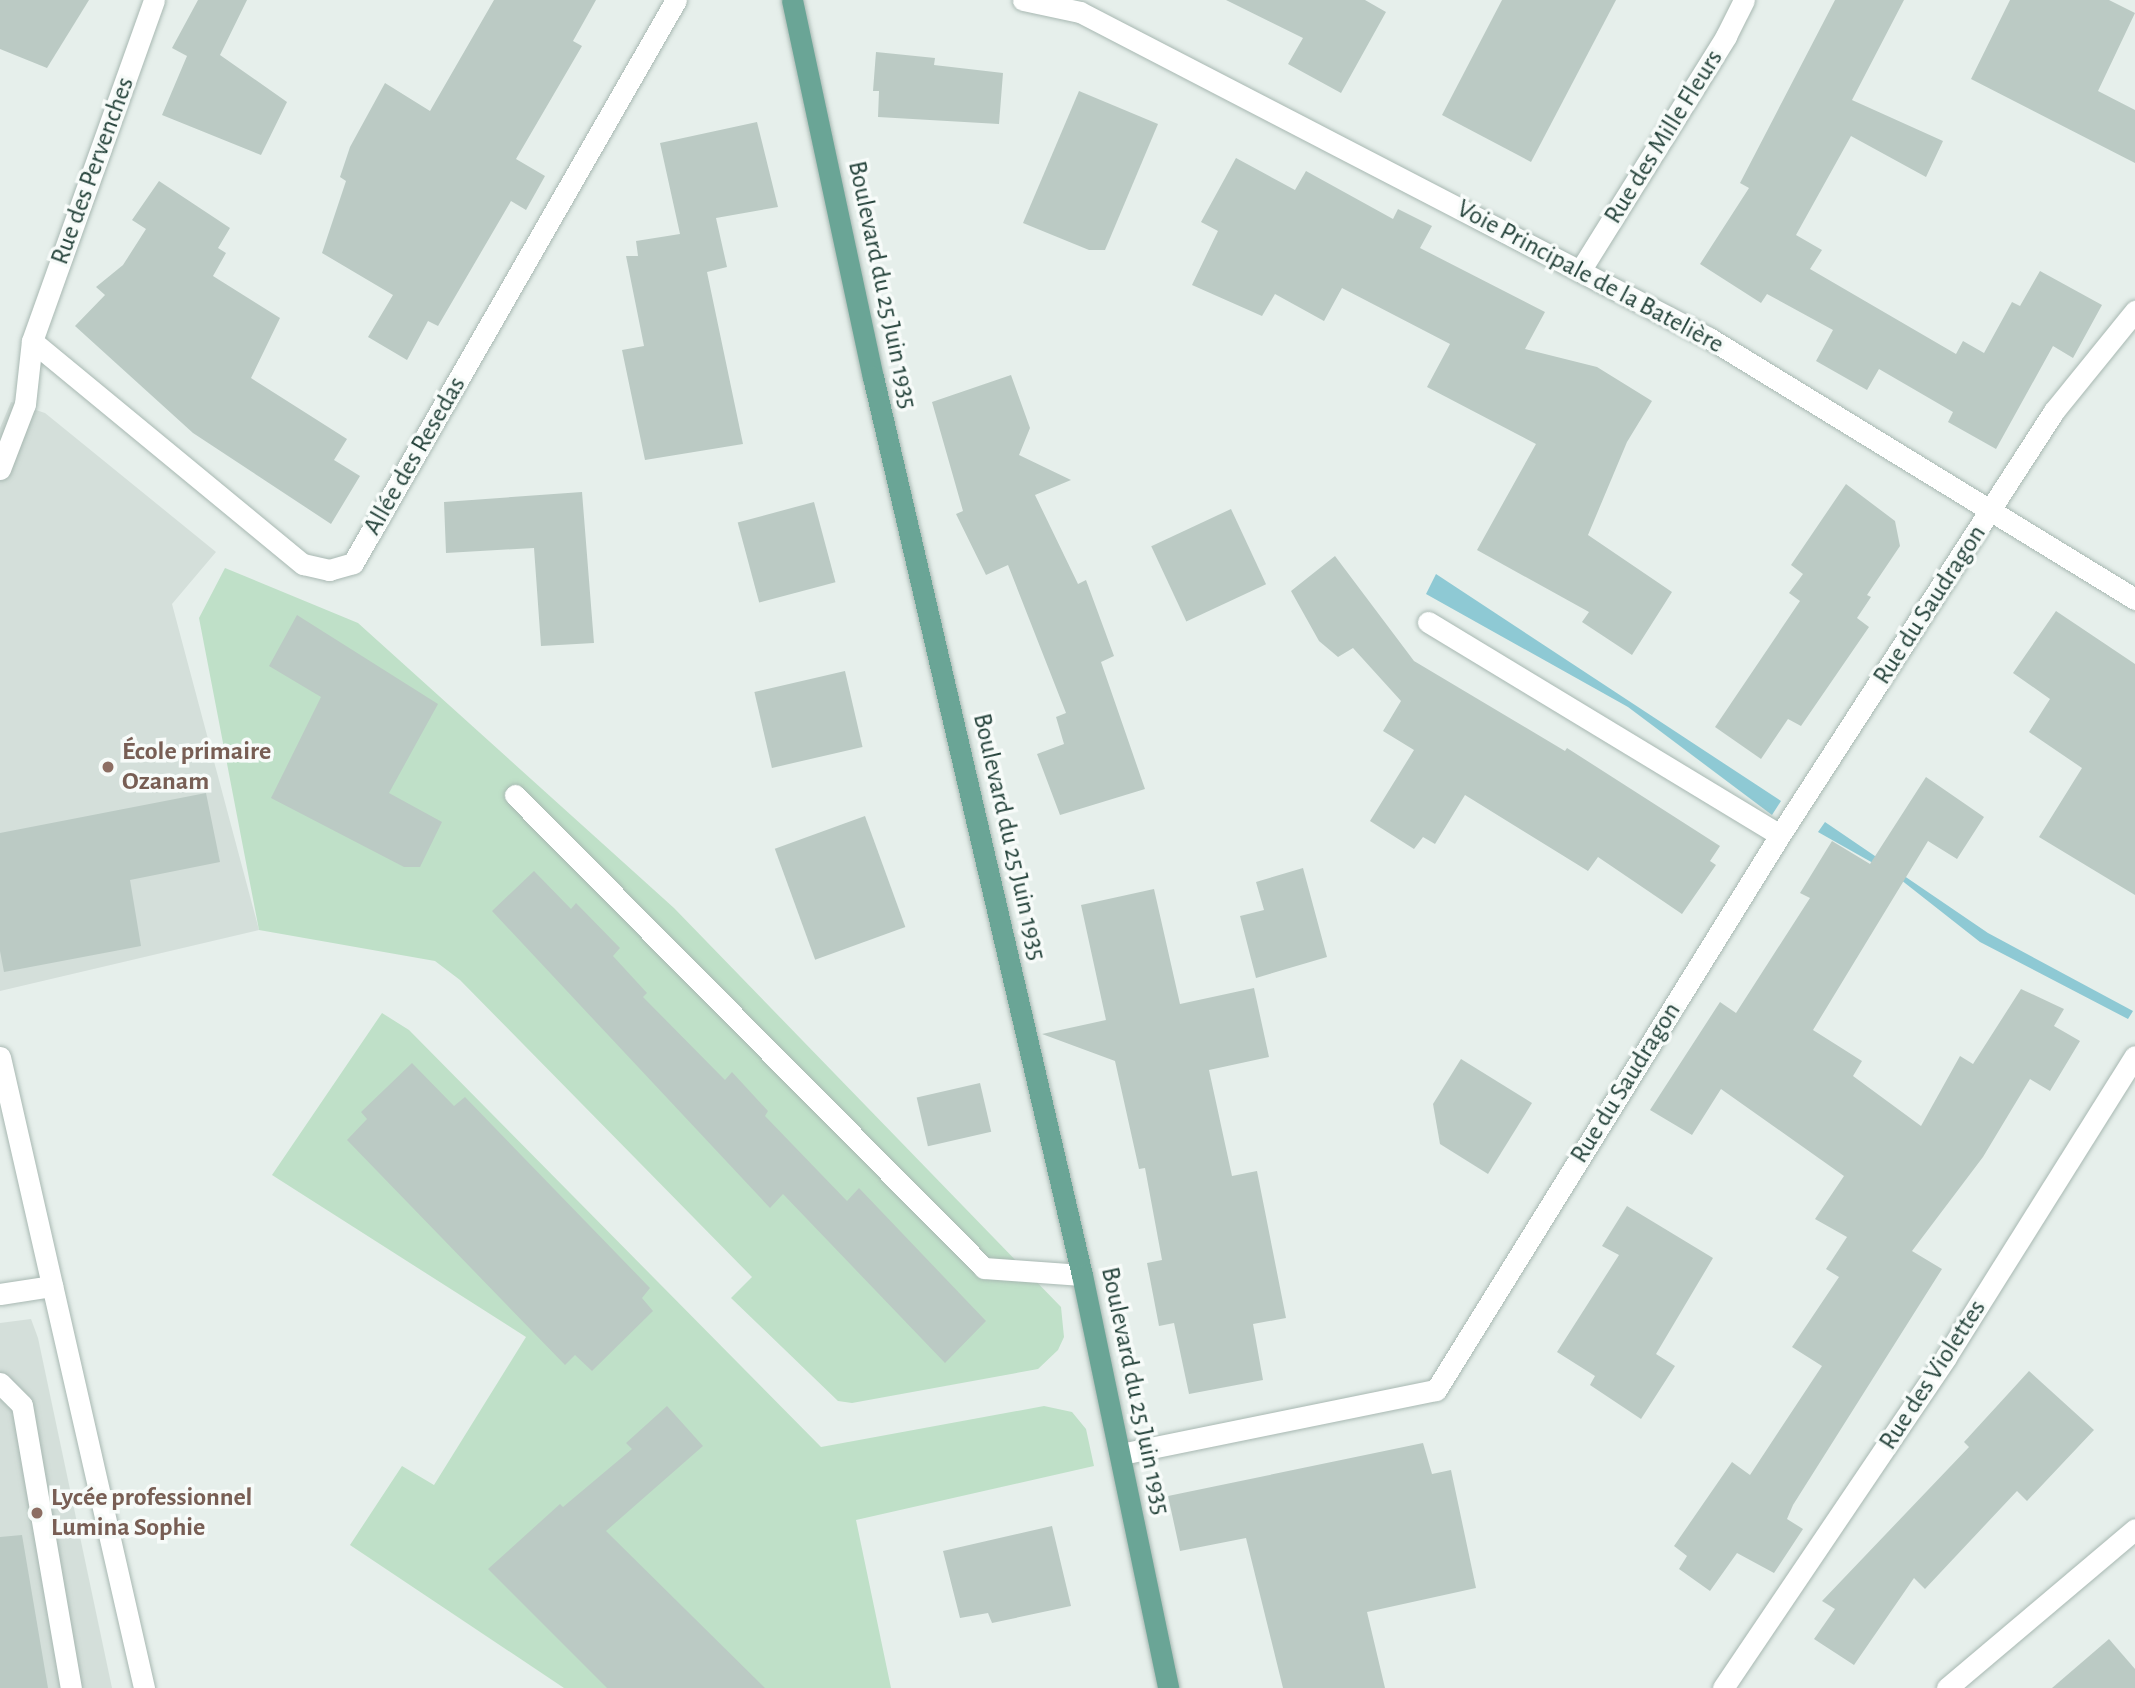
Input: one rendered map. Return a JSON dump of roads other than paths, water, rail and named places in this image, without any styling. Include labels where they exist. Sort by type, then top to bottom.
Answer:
[{"type":"main road","name":"Boulevard du 25 Juin 1935","points":[[792,0],[873,377],[1082,1275],[1168,1688]]},
{"type":"street","name":"Rue des Pervenches","points":[[0,469],[25,404],[33,341],[154,0]]},
{"type":"street","name":"Allée des Resedas","points":[[33,341],[303,564],[329,570],[353,563],[676,0]]},
{"type":"street","name":"Voie Principale de la Batelière","points":[[1023,0],[1080,12],[1709,338],[1992,508],[2135,599]]},
{"type":"street","name":"Rue des Mille Fleurs","points":[[1580,271],[1726,36],[1744,0]]},
{"type":"street","name":"Rue du Saudragon","points":[[1121,1454],[1436,1390],[1780,835],[2054,411],[2135,311]]},
{"type":"street","points":[[1428,622],[1780,835]]},
{"type":"street","points":[[515,795],[984,1268],[1082,1275]]},
{"type":"street","name":"Rue des Violettes","points":[[1723,1688],[1946,1357],[2135,1056]]},
{"type":"street","points":[[0,1057],[144,1688]]},
{"type":"street","points":[[0,1294],[52,1286]]},
{"type":"street","points":[[0,1383],[22,1405],[71,1688]]},
{"type":"street","points":[[1947,1688],[2135,1529]]},
{"type":"water","points":[[1436,574],[1781,801],[1772,815],[1628,707],[1426,594]]},
{"type":"water","points":[[1825,822],[1988,933],[2133,1011],[2128,1019],[1980,942],[1896,876],[1818,832]]},
{"type":"place","name":"École primaire Ozanam","points":[[108,767]]},
{"type":"place","name":"Lycée professionnel Lumina Sophie","points":[[37,1513]]}]
